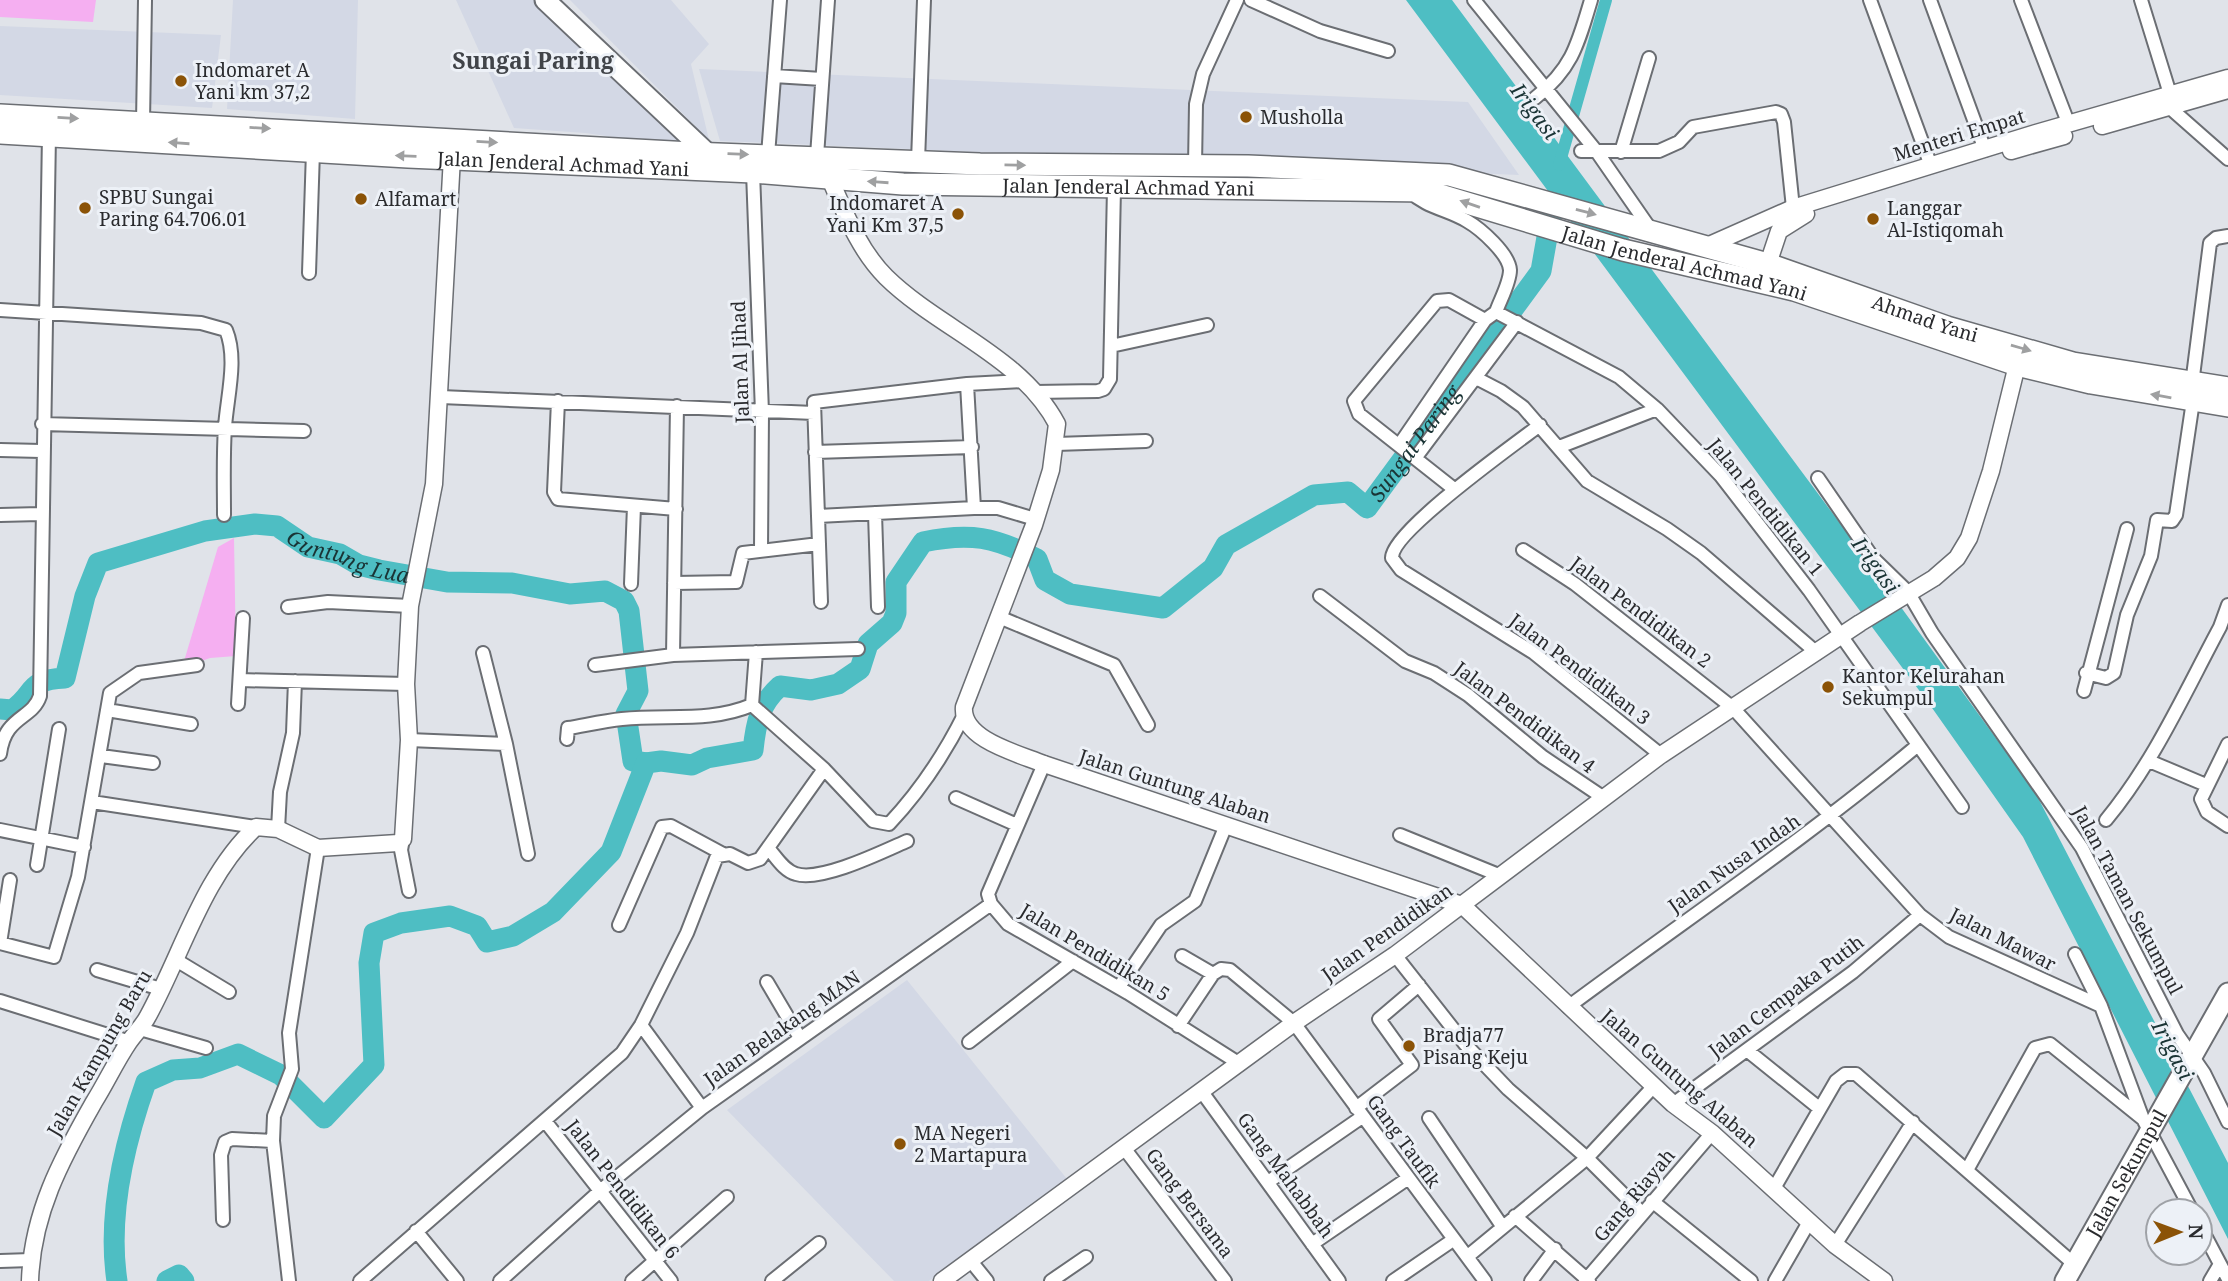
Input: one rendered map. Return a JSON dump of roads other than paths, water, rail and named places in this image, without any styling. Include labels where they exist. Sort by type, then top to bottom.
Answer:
[{"type":"highway","name":"Jalan Jenderal Achmad Yani","points":[[1,124],[143,122],[537,154],[707,153],[984,164],[1195,166],[1438,174],[1465,178],[1629,223]]},
{"type":"highway","name":"Jalan Jenderal Achmad Yani","points":[[1,124],[49,134],[313,151],[452,157],[537,154]]},
{"type":"highway","name":"Jalan Jenderal Achmad Yani","points":[[572,155],[830,179],[941,185],[1406,188],[1443,194],[1623,250],[1877,310]]},
{"type":"highway","points":[[941,185],[943,162]]},
{"type":"highway","points":[[984,164],[984,186]]},
{"type":"highway","name":"Ahmad Yani","points":[[1629,223],[1768,264],[1906,320],[2193,392],[2228,388]]},
{"type":"highway","points":[[1906,320],[2017,365],[2091,383],[2193,392],[2228,406]]},
{"type":"main road","points":[[545,0],[707,153]]},
{"type":"main road","name":"Jalan Sekumpul","points":[[2070,1273],[2150,1122],[2228,993]]},
{"type":"street","points":[[143,122],[145,0]]},
{"type":"street","points":[[768,155],[780,0]]},
{"type":"street","points":[[817,156],[828,0]]},
{"type":"street","points":[[918,161],[924,0]]},
{"type":"street","points":[[1195,166],[1196,104],[1203,74],[1237,0]]},
{"type":"street","points":[[1251,0],[1320,31],[1388,51]]},
{"type":"street","points":[[1474,0],[1597,152],[1651,230]]},
{"type":"street","points":[[1535,98],[1557,81],[1572,57],[1591,0]]},
{"type":"street","points":[[1870,0],[1932,171]]},
{"type":"street","points":[[1930,0],[1993,152]]},
{"type":"street","points":[[2021,0],[2070,129]]},
{"type":"street","points":[[2141,0],[2170,101],[2228,159]]},
{"type":"street","points":[[1621,152],[1649,58]]},
{"type":"street","points":[[775,76],[822,79]]},
{"type":"street","name":"Menteri Empat","points":[[2170,101],[2228,78]]},
{"type":"street","name":"Menteri Empat","points":[[1707,246],[1843,198],[1993,152],[2170,101],[2228,90]]},
{"type":"street","points":[[1581,151],[1659,151],[1679,142],[1693,127],[1776,112],[1784,122],[1790,216],[1776,237],[1768,264]]},
{"type":"street","points":[[0,754],[6,730],[38,701],[40,687],[41,451],[49,134]]},
{"type":"street","points":[[309,274],[313,151]]},
{"type":"street","points":[[409,891],[401,850],[409,740],[406,684],[410,606],[431,508],[441,397],[452,157]]},
{"type":"street","name":"Jalan Al Jihad","points":[[753,172],[762,412],[761,550]]},
{"type":"street","points":[[752,705],[824,769],[873,821],[889,824],[910,802],[946,749],[964,715],[967,698],[1035,519],[1056,444],[1057,424],[1030,386],[912,299],[884,275],[853,232],[830,179]]},
{"type":"street","points":[[821,602],[813,405],[817,401],[967,384],[1104,388],[1110,379],[1114,188]]},
{"type":"street","points":[[1406,188],[1423,204],[1468,222],[1503,254],[1510,274],[1503,317],[1476,378],[1409,452]]},
{"type":"street","points":[[2086,673],[2106,678],[2114,673],[2127,615],[2151,556],[2157,520],[2172,521],[2176,515],[2210,243],[2216,238],[2228,236]]},
{"type":"street","name":"Jalan Pendidikan 1","points":[[1454,489],[1359,414],[1355,408],[1357,395],[1437,301],[1449,300],[1503,317],[1619,377],[1657,409],[1721,476],[1843,636],[1962,807]]},
{"type":"street","points":[[0,310],[201,323],[226,330],[230,340],[231,361],[225,429],[224,515]]},
{"type":"street","points":[[1409,452],[1503,317]]},
{"type":"street","points":[[1111,346],[1207,326]]},
{"type":"street","name":"Jalan Pendidikan","points":[[942,1281],[1294,1023],[1395,955],[1661,755],[1843,636],[1860,622],[1934,578],[1956,558],[1969,538],[1991,471],[2017,365]]},
{"type":"street","points":[[1476,378],[1501,391],[1539,425],[1587,481],[1667,529],[1701,553],[1817,653]]},
{"type":"street","points":[[967,384],[974,509]]},
{"type":"street","points":[[441,397],[814,413]]},
{"type":"street","points":[[558,401],[555,496],[561,501],[676,509]]},
{"type":"street","points":[[673,655],[677,406]]},
{"type":"street","points":[[1559,447],[1657,409]]},
{"type":"street","points":[[42,424],[304,431]]},
{"type":"street","points":[[1454,489],[1539,425]]},
{"type":"street","points":[[1056,444],[1146,441]]},
{"type":"street","points":[[815,452],[972,447]]},
{"type":"street","points":[[0,450],[41,451]]},
{"type":"street","name":"Jalan Taman Sekumpul","points":[[1818,478],[1873,558],[1904,594],[1932,633],[2082,848],[2188,1062],[2228,1122]]},
{"type":"street","name":"Jalan Pendidikan 3","points":[[1454,489],[1392,552],[1395,564],[1438,595],[1534,653],[1661,755]]},
{"type":"street","points":[[631,584],[634,506]]},
{"type":"street","points":[[818,516],[998,508],[1035,519]]},
{"type":"street","points":[[875,513],[878,607]]},
{"type":"street","points":[[0,514],[40,514]]},
{"type":"street","points":[[2084,691],[2086,673],[2127,529]]},
{"type":"street","points":[[674,583],[736,582],[743,553],[819,544]]},
{"type":"street","name":"Jalan Pendidikan 2","points":[[1523,550],[1575,584],[1733,708]]},
{"type":"street","name":"Jalan Pendidikan 4","points":[[1320,596],[1405,661],[1434,673],[1468,695],[1543,757],[1604,798]]},
{"type":"street","points":[[288,607],[328,602],[410,606]]},
{"type":"street","points":[[2106,820],[2135,785],[2224,630],[2228,605]]},
{"type":"street","points":[[999,617],[1108,660],[1121,675],[1147,725]]},
{"type":"street","points":[[239,704],[243,618]]},
{"type":"street","points":[[596,665],[673,655],[858,649]]},
{"type":"street","points":[[752,705],[756,652]]},
{"type":"street","points":[[483,653],[506,744],[528,854]]},
{"type":"street","points":[[10,880],[0,943],[54,957],[84,847],[112,690],[133,676],[197,665]]},
{"type":"street","points":[[240,680],[406,684]]},
{"type":"street","points":[[278,829],[280,792],[293,733],[295,681]]},
{"type":"street","points":[[567,738],[568,728],[626,719],[686,719],[732,713],[752,705]]},
{"type":"street","name":"Jalan Mawar","points":[[1733,708],[1833,816],[1869,862],[1920,915],[1949,937],[2101,1006]]},
{"type":"street","points":[[107,709],[191,724]]},
{"type":"street","name":"Jalan Guntung Alaban","points":[[964,715],[970,726],[982,737],[1044,764],[1462,905],[1673,1104],[1712,1133],[1873,1277]]},
{"type":"street","points":[[37,865],[59,729]]},
{"type":"street","points":[[409,740],[506,744]]},
{"type":"street","points":[[2228,744],[2201,799],[2202,806],[2228,826]]},
{"type":"street","name":"Jalan Nusa Indah","points":[[1568,1007],[1833,816],[1918,745]]},
{"type":"street","points":[[101,755],[153,763]]},
{"type":"street","points":[[2149,761],[2206,785]]},
{"type":"street","points":[[991,904],[988,894],[1044,764]]},
{"type":"street","points":[[619,925],[662,827],[671,826],[723,854],[748,863],[760,859],[824,769]]},
{"type":"street","points":[[956,798],[1017,825]]},
{"type":"street","points":[[92,802],[278,829],[318,848],[398,844],[403,839]]},
{"type":"street","points":[[1119,987],[1161,925],[1195,901],[1226,825]]},
{"type":"street","name":"Jalan Kampung Baru","points":[[30,1281],[39,1219],[61,1160],[161,989],[225,864],[239,843],[256,827]]},
{"type":"street","points":[[0,830],[84,847]]},
{"type":"street","points":[[1399,835],[1501,876]]},
{"type":"street","points":[[768,848],[789,871],[799,876],[857,862],[907,841]]},
{"type":"street","points":[[289,1281],[273,1141],[274,1116],[292,1069],[289,1033],[318,848]]},
{"type":"street","points":[[360,1281],[622,1053],[641,1025],[687,933],[713,863],[723,854]]},
{"type":"street","name":"Jalan Pendidikan 5","points":[[991,904],[1008,924],[1119,987],[1240,1064]]},
{"type":"street","name":"Jalan Belakang MAN","points":[[500,1281],[600,1191],[702,1108],[991,904]]},
{"type":"street","name":"Jalan Cempaka Putih","points":[[1673,1104],[1853,972],[1920,915]]},
{"type":"street","points":[[2075,954],[2101,1006],[2185,1197]]},
{"type":"street","points":[[1395,955],[1465,1044],[1508,1089],[1587,1158],[1642,1213]]},
{"type":"street","points":[[1178,1026],[1213,974],[1182,956]]},
{"type":"street","points":[[176,960],[229,992]]},
{"type":"street","points":[[969,1042],[1073,961]]},
{"type":"street","name":"Gang Taufik","points":[[1213,974],[1221,969],[1230,970],[1294,1023],[1485,1281]]},
{"type":"street","points":[[97,970],[161,989]]},
{"type":"street","points":[[767,982],[800,1038]]},
{"type":"street","points":[[1268,1182],[1359,1112],[1412,1065],[1379,1019],[1419,985]]},
{"type":"street","points":[[0,1001],[135,1035],[206,1048]]},
{"type":"street","points":[[641,1025],[702,1108]]},
{"type":"street","points":[[1967,1170],[2035,1048],[2050,1044],[2150,1122]]},
{"type":"street","points":[[1748,1051],[1819,1108]]},
{"type":"street","points":[[1773,1190],[1836,1081],[1850,1073],[1856,1074],[1967,1170],[2070,1273]]},
{"type":"street","points":[[1468,1256],[1587,1158],[1654,1086]]},
{"type":"street","name":"Gang Mahabbah","points":[[1202,1092],[1339,1281]]},
{"type":"street","points":[[1429,1118],[1502,1226]]},
{"type":"street","name":"Jalan Pendidikan 6","points":[[545,1121],[671,1281]]},
{"type":"street","points":[[1835,1245],[1913,1122]]},
{"type":"street","name":"Gang Riayah","points":[[1587,1280],[1712,1133]]},
{"type":"street","points":[[223,1220],[221,1155],[225,1142],[232,1139],[273,1141]]},
{"type":"street","name":"Gang Bersama","points":[[1124,1148],[1224,1281]]},
{"type":"street","points":[[1312,1244],[1407,1179]]},
{"type":"street","points":[[632,1281],[727,1197]]},
{"type":"street","points":[[1652,1201],[1751,1281]]},
{"type":"street","points":[[1515,1216],[1587,1280]]},
{"type":"street","points":[[1775,1281],[1809,1222]]},
{"type":"street","points":[[416,1231],[457,1281]]},
{"type":"street","points":[[1393,1281],[1453,1240]]},
{"type":"street","points":[[772,1281],[818,1243]]},
{"type":"street","points":[[1531,1281],[1555,1249]]},
{"type":"street","points":[[2214,1253],[2228,1279]]},
{"type":"street","points":[[1051,1281],[1086,1257]]},
{"type":"street","points":[[0,1261],[31,1260]]},
{"type":"street","points":[[970,1260],[987,1281]]},
{"type":"street","points":[[2210,1281],[2220,1264]]},
{"type":"water","points":[[1406,0],[1452,0],[1845,530],[2035,792],[2228,1163],[2228,1239],[2214,1212],[2214,1197],[2207,1197],[2023,837],[1930,705]]},
{"type":"waterway","name":"Irigasi","points":[[1559,165],[1606,0]]},
{"type":"waterway","points":[[117,1281],[114,1256],[116,1205],[131,1130],[146,1082],[173,1070],[200,1068],[238,1054],[281,1075],[324,1118],[374,1065],[369,963],[374,933],[401,923],[450,916],[477,926],[487,942],[513,936],[553,912],[611,852],[646,763],[661,761],[692,765],[707,758],[753,750],[763,707],[780,686],[811,690],[838,684],[860,669],[868,644],[892,623],[896,613],[896,582],[923,542],[955,537],[995,541],[1037,559],[1045,580],[1070,594],[1163,608],[1213,568],[1226,545],[1314,495],[1348,492],[1367,508],[1541,271],[1552,209]]},
{"type":"waterway","name":"Guntung Lua","points":[[0,709],[12,710],[43,681],[65,678],[85,596],[98,563],[205,531],[255,524],[277,526],[308,547],[340,554],[359,565],[379,570],[447,582],[512,583],[570,594],[605,591],[624,601],[629,611],[638,691],[626,714],[633,761],[646,763]]},
{"type":"waterway","points":[[167,1281],[179,1275],[184,1281]]},
{"type":"place","name":"Indomaret A Yani km 37,2","points":[[181,81]]},
{"type":"place","name":"Musholla","points":[[1246,117]]},
{"type":"place","name":"Alfamart","points":[[361,199]]},
{"type":"place","name":"SPBU Sungai Paring 64.706.01","points":[[85,208]]},
{"type":"place","name":"Indomaret A Yani Km 37,5","points":[[958,214]]},
{"type":"place","name":"Langgar Al-Istiqomah","points":[[1873,219]]},
{"type":"place","name":"Kantor Kelurahan Sekumpul","points":[[1828,687]]},
{"type":"place","name":"Bradja77 Pisang Keju","points":[[1409,1046]]},
{"type":"place","name":"MA Negeri 2 Martapura","points":[[900,1144]]},
{"type":"district","name":"Sungai Paring","points":[[533,60]]}]
